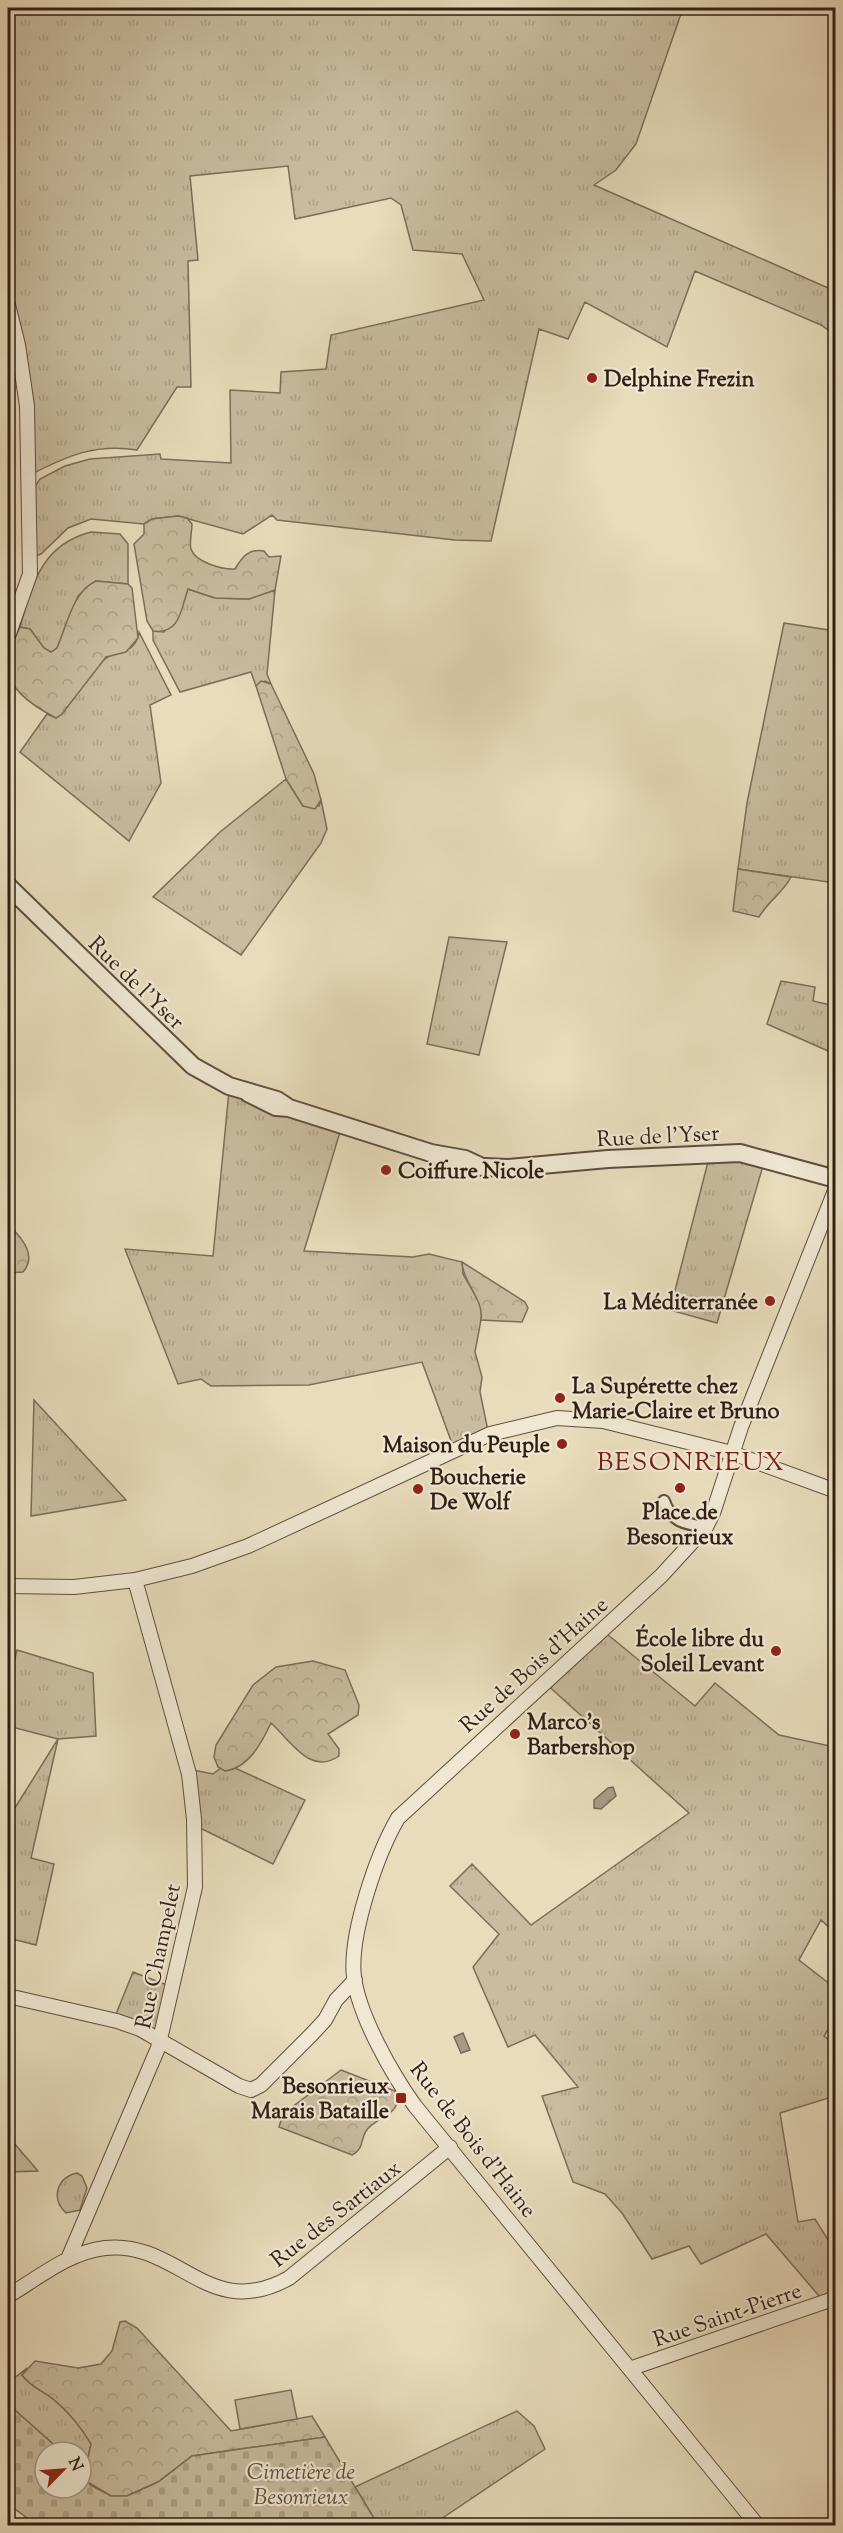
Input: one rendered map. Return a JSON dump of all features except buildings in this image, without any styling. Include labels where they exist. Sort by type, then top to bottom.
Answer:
[{"type":"street","points":[[8,305],[18,345],[27,406],[30,574],[8,636]]},
{"type":"street","name":"Rue de l'Yser","points":[[8,886],[180,1055],[210,1076],[276,1107],[289,1108],[431,1154],[465,1159],[480,1166],[522,1168],[608,1159],[740,1153],[836,1179]]},
{"type":"street","name":"Rue de Bois d'Haine","points":[[758,2526],[632,2368],[415,2106],[380,2048],[355,1980],[354,1958],[377,1860],[398,1818],[661,1576],[706,1527],[717,1504],[732,1453],[836,1188]]},
{"type":"street","points":[[8,1586],[56,1588],[135,1580],[192,1566],[232,1553],[480,1438],[533,1422],[568,1418],[603,1421],[732,1453],[836,1491]]},
{"type":"street","points":[[664,1501],[668,1511],[676,1520],[706,1527]]},
{"type":"street","name":"Rue Champelet","points":[[68,2259],[161,2038],[193,1904],[194,1819],[185,1754],[135,1580]]},
{"type":"street","points":[[8,1996],[117,2021],[161,2038],[239,2086],[251,2090],[261,2085],[312,2034],[325,2020],[336,2000],[355,1980]]},
{"type":"street","name":"Rue des Sartiaux","points":[[8,2296],[68,2259],[98,2249],[127,2248],[153,2256],[220,2289],[243,2293],[267,2289],[289,2278],[450,2147]]},
{"type":"street","name":"Rue Saint-Pierre","points":[[632,2368],[836,2298]]},
{"type":"green space","points":[[31,8],[683,8],[636,144],[616,170],[594,185],[835,291],[835,335],[821,325],[695,271],[667,347],[585,302],[568,339],[539,329],[491,541],[455,540],[277,520],[272,515],[243,534],[178,516],[152,519],[144,524],[91,519],[68,528],[41,554],[33,557],[32,491],[40,479],[65,466],[90,459],[160,454],[161,459],[231,463],[230,390],[280,393],[281,372],[326,369],[331,335],[484,300],[462,254],[413,250],[401,205],[391,198],[295,219],[288,166],[190,176],[198,260],[188,261],[191,387],[177,387],[137,450],[108,448],[95,450],[70,457],[32,474],[15,310],[8,292],[8,15]]},
{"type":"green space","points":[[178,516],[187,518],[192,524],[190,544],[194,554],[210,564],[235,569],[243,557],[259,550],[264,551],[269,557],[281,556],[275,590],[249,599],[215,598],[188,589],[181,612],[174,625],[162,631],[153,631],[147,621],[134,544],[144,534],[144,524],[152,519]]},
{"type":"green space","points":[[91,532],[120,534],[128,544],[128,584],[96,581],[78,596],[57,648],[51,653],[44,648],[30,629],[20,627],[30,595],[35,581],[50,556],[74,538]]},
{"type":"green space","points":[[96,581],[128,584],[132,588],[138,638],[126,652],[106,657],[62,714],[56,718],[29,701],[14,686],[7,667],[9,653],[20,627],[30,629],[44,648],[51,652],[57,648],[76,601],[88,586]]},
{"type":"green space","points":[[188,589],[215,598],[249,599],[275,590],[267,674],[271,684],[265,681],[256,686],[251,672],[180,692],[153,640],[153,631],[164,632],[184,601]]},
{"type":"green space","points":[[784,623],[835,631],[835,883],[738,869],[747,803]]},
{"type":"green space","points":[[139,632],[171,695],[150,705],[161,783],[129,841],[20,752],[47,714],[56,718],[62,714],[99,664],[134,645]]},
{"type":"green space","points":[[261,681],[271,684],[314,774],[321,800],[315,809],[303,806],[286,779],[256,686]]},
{"type":"green space","points":[[286,779],[303,806],[319,806],[321,800],[327,829],[321,843],[241,955],[153,897],[220,832]]},
{"type":"green space","points":[[738,869],[791,877],[759,917],[733,911]]},
{"type":"green space","points":[[449,937],[507,942],[479,1055],[427,1044]]},
{"type":"green space","points":[[781,981],[815,987],[813,1001],[835,1006],[835,1054],[767,1024]]},
{"type":"green space","points":[[229,1091],[340,1132],[304,1251],[413,1257],[429,1254],[462,1262],[463,1274],[483,1309],[475,1352],[482,1377],[480,1392],[488,1431],[453,1446],[422,1362],[309,1385],[211,1386],[201,1379],[178,1384],[125,1249],[213,1256]]},
{"type":"green space","points":[[710,1154],[765,1159],[717,1323],[670,1310]]},
{"type":"green space","points":[[8,1224],[26,1246],[29,1259],[23,1272],[8,1273]]},
{"type":"green space","points":[[462,1262],[525,1302],[528,1308],[522,1322],[481,1320],[477,1298],[463,1270]]},
{"type":"green space","points":[[34,1400],[126,1500],[31,1516]]},
{"type":"green space","points":[[602,1630],[695,1706],[715,1683],[779,1735],[835,1747],[835,1933],[821,1920],[799,1960],[835,1988],[835,2018],[824,2036],[835,2045],[835,2096],[780,2113],[798,2222],[815,2219],[835,2251],[835,2298],[825,2303],[766,2234],[701,2264],[689,2246],[652,2259],[622,2213],[605,2194],[573,2182],[542,2096],[578,2087],[535,2035],[508,2047],[473,1967],[499,1934],[450,1886],[472,1864],[531,1925],[689,1813],[544,1682]]},
{"type":"green space","points":[[17,1650],[93,1673],[96,1736],[58,1739],[8,1726],[8,1666],[13,1667]]},
{"type":"green space","points":[[313,1661],[345,1670],[359,1705],[358,1715],[328,1734],[339,1749],[339,1756],[329,1761],[319,1762],[310,1759],[294,1747],[271,1723],[259,1746],[248,1760],[225,1771],[218,1767],[214,1757],[216,1745],[253,1685],[276,1667]]},
{"type":"green space","points":[[58,1739],[31,1858],[54,1864],[36,1945],[8,1938],[8,1819]]},
{"type":"green space","points":[[221,1768],[225,1771],[235,1768],[305,1800],[273,1864],[194,1825],[188,1769],[213,1774]]},
{"type":"green space","points":[[133,1972],[167,1985],[157,2030],[116,2014]]},
{"type":"green space","points":[[341,2070],[395,2091],[397,2099],[397,2105],[393,2110],[366,2131],[360,2147],[352,2155],[279,2127],[283,2114]]},
{"type":"green space","points":[[8,2136],[38,2171],[8,2172]]},
{"type":"green space","points":[[77,2173],[82,2176],[87,2188],[80,2210],[66,2213],[58,2202],[58,2190],[64,2179]]},
{"type":"green space","points":[[125,2321],[137,2328],[231,2431],[312,2416],[325,2437],[192,2456],[158,2482],[127,2496],[111,2496],[93,2485],[93,2440],[88,2440],[58,2403],[22,2375],[35,2361],[78,2368],[101,2364],[112,2351],[120,2322]]},
{"type":"green space","points":[[27,2368],[22,2375],[64,2409],[88,2440],[48,2440],[8,2404],[8,2383]]},
{"type":"green space","points":[[291,2390],[297,2419],[240,2429],[235,2400]]},
{"type":"green space","name":"Cimetière de Besonrieux","points":[[8,2404],[48,2440],[33,2440],[33,2500],[93,2500],[93,2487],[111,2496],[127,2496],[158,2482],[192,2456],[325,2437],[378,2525],[37,2525],[8,2504]]},
{"type":"green space","points":[[517,2411],[534,2426],[545,2449],[432,2525],[378,2525],[355,2487]]},
{"type":"water","points":[[613,1787],[616,1796],[601,1809],[594,1808],[594,1800],[608,1788]]},
{"type":"water","points":[[463,2033],[470,2050],[461,2053],[454,2037]]},
{"type":"place","name":"Delphine Frezin","points":[[592,378]]},
{"type":"place","name":"Coiffure Nicole","points":[[386,1170]]},
{"type":"place","name":"La Méditerranée","points":[[770,1301]]},
{"type":"place","name":"La Supérette chez Marie-Claire et Bruno","points":[[560,1398]]},
{"type":"place","name":"Maison du Peuple","points":[[562,1444]]},
{"type":"place","name":"Place de Besonrieux","points":[[680,1488]]},
{"type":"place","name":"Boucherie De Wolf","points":[[418,1489]]},
{"type":"place","name":"École libre du Soleil Levant","points":[[776,1651]]},
{"type":"place","name":"Marco's Barbershop","points":[[515,1734]]},
{"type":"place","name":"Besonrieux Marais Bataille","points":[[401,2098]]},
{"type":"district","name":"BESONRIEUX","points":[[691,1461]]}]
